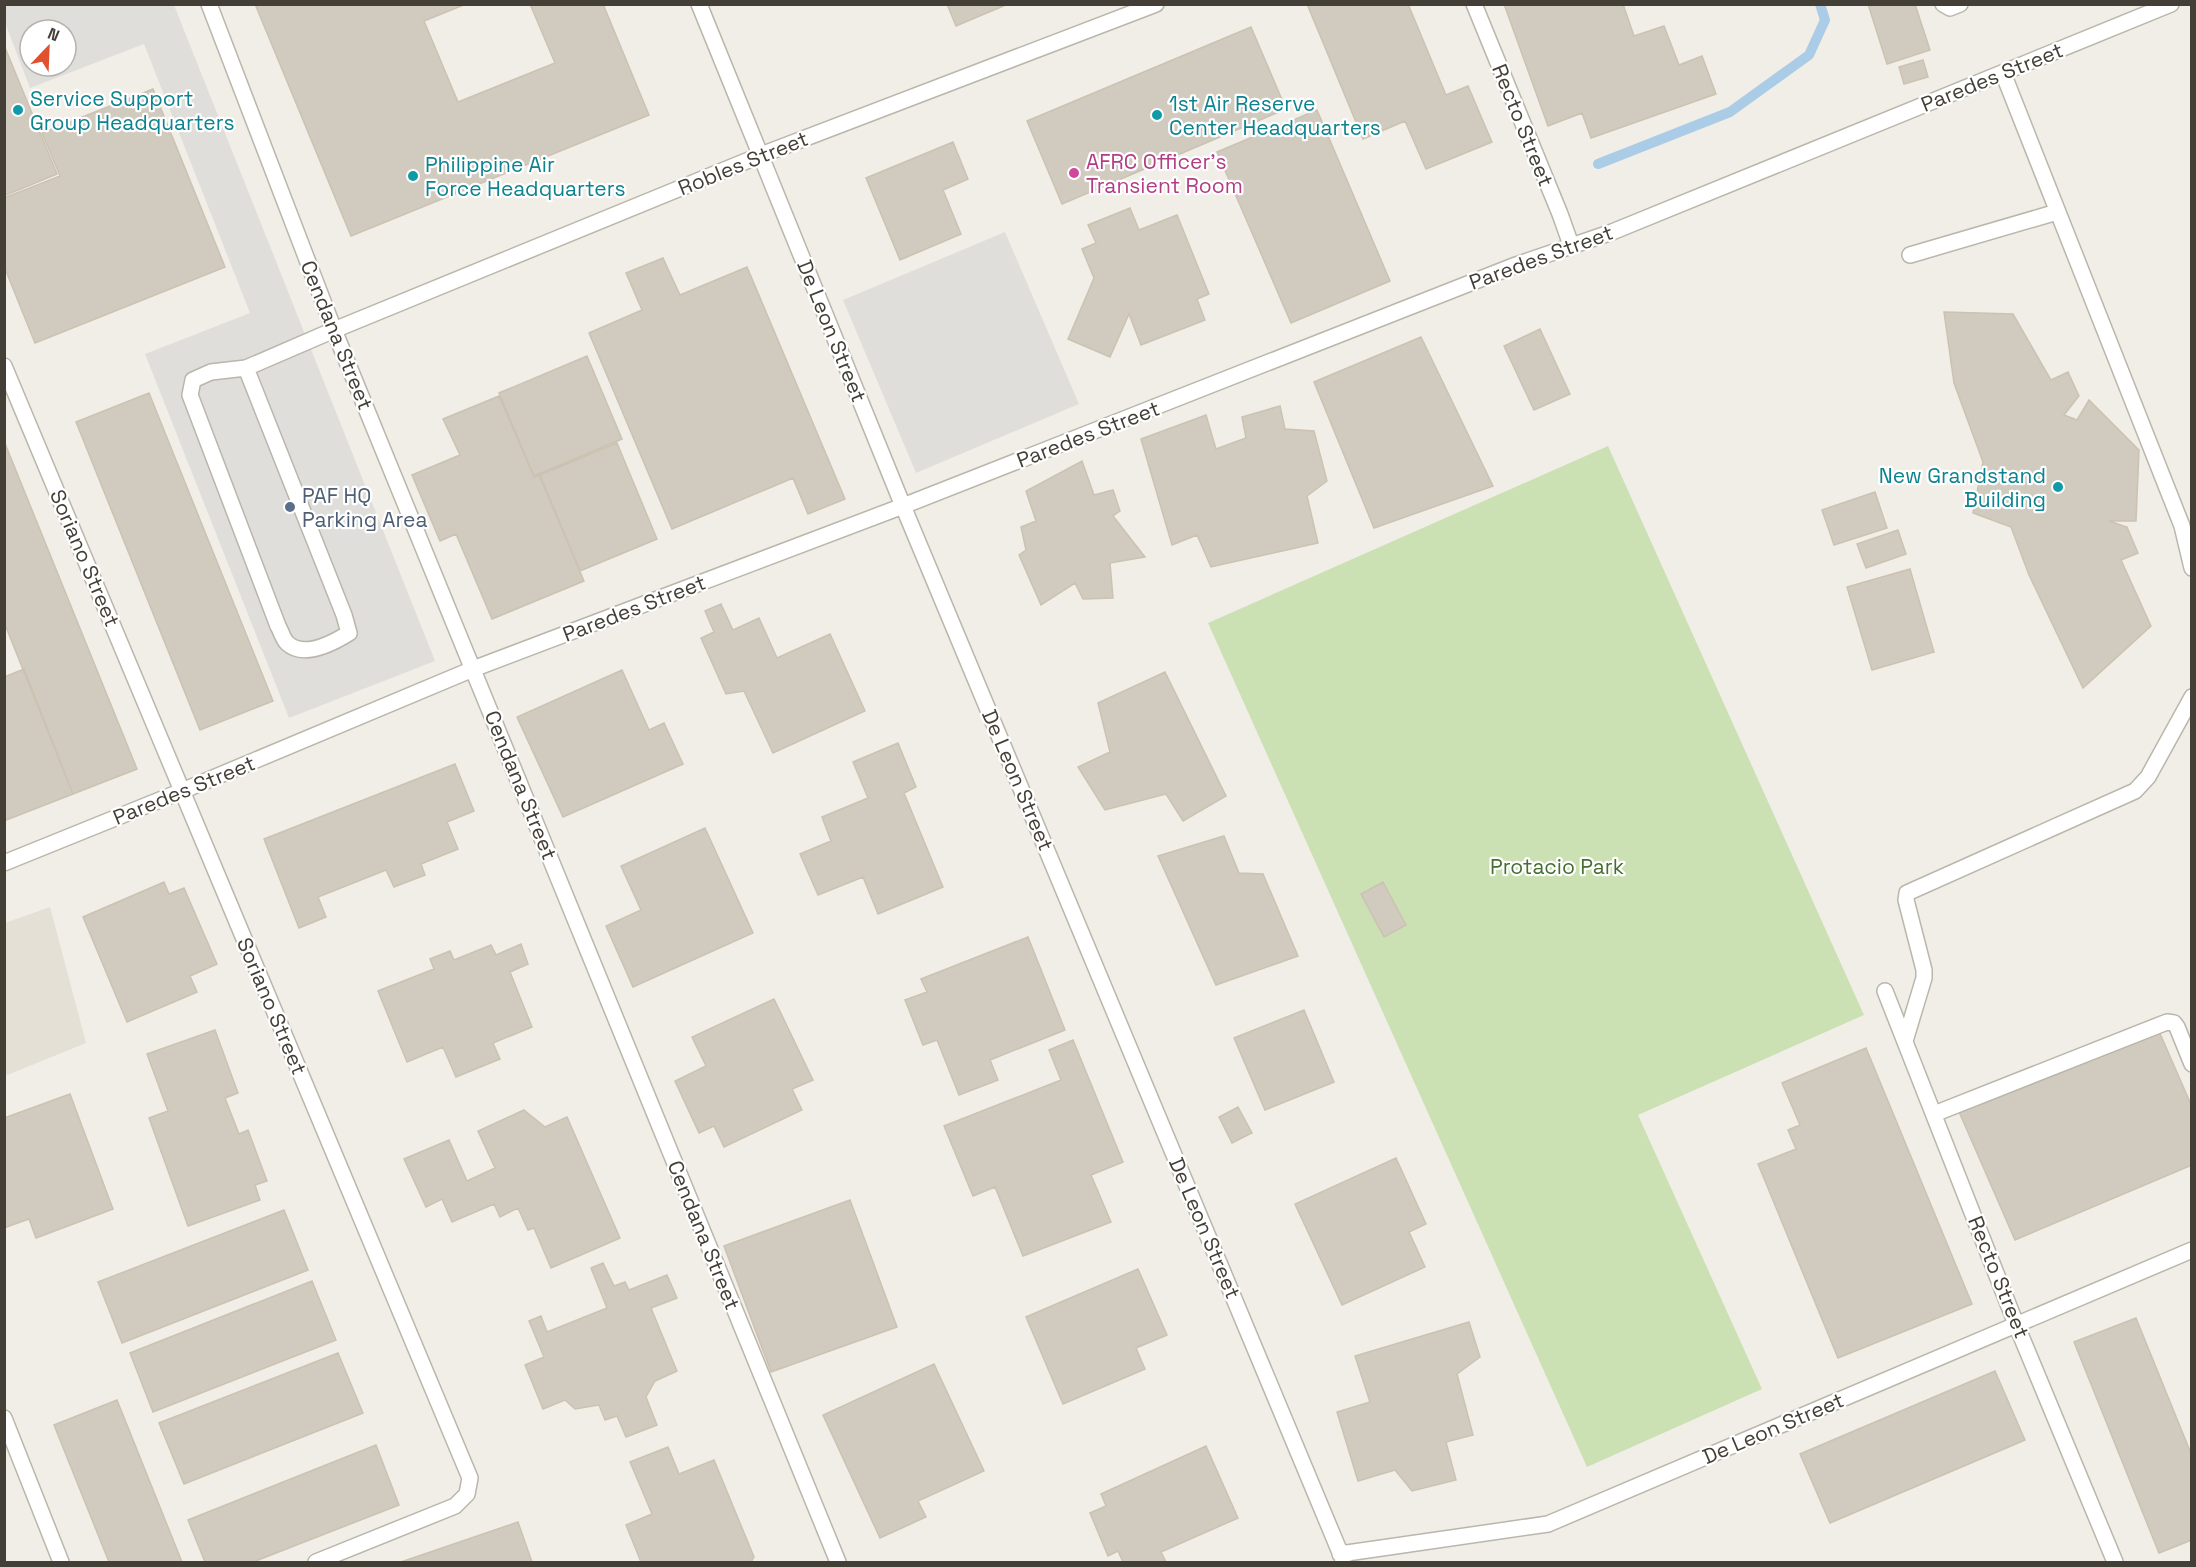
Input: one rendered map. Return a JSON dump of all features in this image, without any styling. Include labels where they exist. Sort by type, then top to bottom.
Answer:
[{"type":"lane","name":"Cendana Street","points":[[209,4],[334,330],[838,1563]]},
{"type":"lane","name":"De Leon Street","points":[[699,4],[903,506],[1342,1558],[1548,1524],[2192,1250]]},
{"type":"lane","name":"Robles Street","points":[[246,368],[344,615],[349,633],[332,644],[302,650],[287,643],[278,626],[190,396],[193,380],[211,372],[246,368],[761,155],[1156,4]]},
{"type":"lane","name":"Recto Street","points":[[1474,4],[1571,245]]},
{"type":"lane","points":[[1943,4],[1950,8],[1960,4]]},
{"type":"lane","name":"Paredes Street","points":[[4,863],[473,669],[903,506],[1506,269],[1612,231],[2003,73],[2134,11],[2171,4]]},
{"type":"lane","points":[[2003,73],[2182,526],[2192,568]]},
{"type":"lane","points":[[1910,255],[2056,212]]},
{"type":"lane","name":"Soriano Street","points":[[4,366],[470,1478],[467,1494],[455,1506],[316,1563]]},
{"type":"lane","points":[[1905,1041],[1924,978],[1906,900],[1907,893],[2135,790],[2148,777],[2192,697]]},
{"type":"lane","name":"Recto Street","points":[[1885,991],[2016,1324],[2115,1563]]},
{"type":"lane","points":[[1934,1114],[2167,1022],[2174,1023],[2192,1064]]},
{"type":"lane","points":[[4,1418],[61,1563]]},
{"type":"shaded area","name":"PAF HQ Parking Area","points":[[5,5],[174,5],[435,661],[289,718],[145,354],[250,313],[144,44],[78,69],[78,18],[18,18],[18,57],[5,23]]},
{"type":"shaded area","name":"PAF HQ Parking Area","points":[[26,78],[56,78],[30,88]]},
{"type":"shaded area","points":[[1005,232],[1079,404],[916,473],[843,300]]},
{"type":"shaded area","points":[[50,907],[86,1043],[5,1076],[5,923]]},
{"type":"green space","name":"Protacio Park","points":[[1608,446],[1864,1015],[1638,1115],[1762,1389],[1587,1467],[1208,623]]},
{"type":"building","name":"Philippine Air Force Headquarters","points":[[255,4],[466,4],[424,21],[458,102],[555,63],[530,4],[603,4],[649,115],[351,236]]},
{"type":"building","points":[[947,4],[1008,4],[956,26]]},
{"type":"building","points":[[1307,4],[1408,4],[1446,95],[1468,86],[1492,142],[1426,169],[1405,121],[1363,139]]},
{"type":"building","points":[[1504,4],[1623,4],[1634,36],[1664,26],[1679,65],[1702,56],[1716,94],[1591,138],[1582,113],[1548,126]]},
{"type":"building","points":[[1868,4],[1915,4],[1930,50],[1887,64]]},
{"type":"building","name":"1st Air Reserve Center Headquarters","points":[[1251,27],[1286,109],[1062,204],[1027,121]]},
{"type":"building","name":"Service Support Group Headquarters","points":[[4,45],[57,174],[4,196]]},
{"type":"building","points":[[1923,60],[1928,77],[1904,84],[1899,67]]},
{"type":"building","points":[[153,89],[225,267],[35,343],[4,266],[4,198],[60,176],[42,133]]},
{"type":"building","points":[[1317,110],[1390,281],[1291,323],[1217,152]]},
{"type":"building","points":[[953,142],[968,179],[943,190],[961,234],[900,260],[866,178]]},
{"type":"building","points":[[1130,208],[1139,230],[1177,215],[1209,294],[1197,299],[1205,320],[1141,345],[1129,314],[1110,357],[1068,339],[1094,278],[1082,249],[1096,243],[1088,225]]},
{"type":"building","points":[[663,258],[680,295],[747,267],[845,499],[808,514],[793,478],[672,529],[589,333],[642,310],[626,273]]},
{"type":"building","name":"New Grandstand Building","points":[[1944,312],[2013,314],[2051,380],[2068,372],[2079,396],[2064,415],[2077,420],[2089,400],[2139,450],[2136,521],[2109,521],[2127,527],[2138,553],[2121,560],[2151,626],[2083,688],[2029,575],[2011,527],[1973,513],[1983,462],[1954,383]]},
{"type":"building","points":[[1540,329],[1570,394],[1534,410],[1504,346]]},
{"type":"building","points":[[1421,337],[1493,486],[1374,528],[1314,382]]},
{"type":"building","points":[[587,356],[622,439],[534,476],[499,393]]},
{"type":"building","points":[[149,393],[273,701],[200,730],[76,422]]},
{"type":"building","points":[[499,396],[534,477],[539,475],[584,581],[492,619],[456,534],[440,541],[412,475],[460,455],[443,419]]},
{"type":"building","points":[[1280,406],[1285,429],[1314,431],[1327,481],[1307,496],[1318,543],[1211,567],[1197,535],[1172,545],[1141,439],[1206,415],[1216,449],[1246,438],[1242,417]]},
{"type":"building","points":[[4,441],[137,769],[73,794],[4,622]]},
{"type":"building","points":[[617,443],[657,539],[580,571],[540,475]]},
{"type":"building","points":[[1082,461],[1094,495],[1113,490],[1120,511],[1113,516],[1145,557],[1110,563],[1113,598],[1083,599],[1075,583],[1041,605],[1019,555],[1026,550],[1021,527],[1036,521],[1026,491]]},
{"type":"building","points":[[1875,492],[1887,528],[1834,545],[1822,510]]},
{"type":"building","points":[[1898,530],[1906,554],[1866,568],[1857,544]]},
{"type":"building","points":[[1910,569],[1934,652],[1872,670],[1847,587]]},
{"type":"building","points":[[721,604],[733,630],[759,618],[777,658],[830,634],[865,711],[773,753],[744,691],[726,694],[701,638],[714,632],[705,611]]},
{"type":"building","points":[[24,669],[73,794],[4,821],[4,677]]},
{"type":"building","points":[[622,670],[649,730],[664,723],[683,764],[563,817],[517,717]]},
{"type":"building","points":[[1165,672],[1226,796],[1183,821],[1166,794],[1105,810],[1078,767],[1110,752],[1098,703]]},
{"type":"building","points":[[898,743],[916,787],[904,793],[943,887],[878,914],[863,877],[818,895],[800,854],[831,841],[822,817],[868,798],[853,762]]},
{"type":"building","points":[[455,764],[474,811],[447,822],[458,849],[421,864],[425,875],[394,887],[386,870],[318,897],[326,917],[299,928],[264,839]]},
{"type":"building","points":[[705,828],[753,933],[633,987],[606,926],[641,910],[621,866]]},
{"type":"building","points":[[1224,836],[1239,873],[1263,874],[1298,956],[1216,985],[1158,856]]},
{"type":"building","points":[[164,882],[169,894],[184,888],[217,964],[190,976],[197,992],[127,1022],[83,917]]},
{"type":"building","points":[[1383,882],[1406,925],[1384,937],[1361,894]]},
{"type":"building","points":[[1028,937],[1065,1030],[990,1060],[998,1080],[959,1095],[937,1040],[923,1045],[905,1000],[927,992],[921,979]]},
{"type":"building","points":[[521,944],[528,964],[510,972],[532,1027],[493,1043],[500,1059],[456,1077],[443,1047],[407,1062],[378,991],[434,969],[430,959],[450,951],[454,960],[491,945],[496,955]]},
{"type":"building","points":[[774,999],[813,1080],[792,1089],[802,1110],[724,1147],[714,1126],[699,1133],[675,1081],[706,1066],[692,1037]]},
{"type":"building","points":[[1304,1010],[1334,1082],[1265,1110],[1234,1038]]},
{"type":"building","points":[[2155,1022],[2192,1107],[2192,1165],[2015,1240],[1956,1105]]},
{"type":"building","points":[[215,1030],[238,1093],[225,1098],[239,1134],[248,1130],[267,1181],[255,1185],[260,1200],[188,1226],[149,1118],[168,1111],[147,1054]]},
{"type":"building","points":[[1073,1040],[1123,1162],[1091,1175],[1111,1222],[1023,1256],[995,1187],[973,1196],[944,1126],[1061,1080],[1049,1050]]},
{"type":"building","points":[[1866,1048],[1972,1304],[1838,1358],[1758,1164],[1796,1149],[1788,1130],[1800,1125],[1782,1083]]},
{"type":"building","points":[[70,1094],[113,1209],[36,1238],[29,1219],[4,1228],[4,1118]]},
{"type":"building","points":[[1238,1107],[1252,1133],[1232,1143],[1219,1117]]},
{"type":"building","points":[[524,1110],[545,1127],[567,1117],[620,1238],[551,1268],[534,1228],[528,1230],[518,1208],[500,1217],[494,1204],[452,1222],[442,1199],[426,1207],[404,1159],[449,1140],[467,1181],[495,1168],[478,1131]]},
{"type":"building","points":[[1396,1158],[1426,1224],[1409,1232],[1425,1267],[1342,1305],[1295,1204]]},
{"type":"building","points":[[850,1200],[897,1327],[771,1372],[724,1246]]},
{"type":"building","points":[[284,1210],[308,1270],[122,1343],[98,1282]]},
{"type":"building","points":[[603,1263],[614,1286],[625,1282],[629,1290],[667,1275],[677,1298],[651,1308],[677,1371],[655,1381],[646,1397],[657,1425],[626,1437],[617,1416],[605,1420],[599,1405],[575,1409],[565,1400],[543,1409],[525,1365],[544,1357],[529,1321],[541,1316],[547,1332],[607,1308],[591,1268]]},
{"type":"building","points":[[1138,1269],[1167,1335],[1136,1348],[1145,1369],[1063,1404],[1026,1317]]},
{"type":"building","points":[[312,1281],[336,1340],[153,1412],[130,1353]]},
{"type":"building","points":[[2136,1318],[2192,1456],[2192,1540],[2159,1553],[2074,1342]]},
{"type":"building","points":[[1469,1322],[1480,1357],[1457,1374],[1473,1435],[1446,1442],[1456,1480],[1412,1491],[1395,1470],[1358,1481],[1337,1412],[1370,1402],[1355,1356]]},
{"type":"building","points":[[338,1353],[363,1413],[184,1484],[159,1423]]},
{"type":"building","points":[[934,1364],[984,1471],[918,1501],[926,1517],[880,1538],[823,1415]]},
{"type":"building","points":[[1995,1371],[2025,1440],[1830,1523],[1800,1454]]},
{"type":"building","points":[[117,1400],[182,1562],[109,1562],[54,1425]]},
{"type":"building","points":[[376,1445],[399,1505],[253,1562],[205,1562],[188,1520]]},
{"type":"building","points":[[1206,1446],[1238,1518],[1161,1552],[1166,1562],[1123,1562],[1118,1551],[1108,1556],[1090,1513],[1106,1506],[1101,1494]]},
{"type":"building","points":[[668,1447],[679,1474],[714,1460],[754,1557],[751,1562],[641,1562],[626,1525],[652,1514],[630,1462]]},
{"type":"building","points":[[518,1522],[532,1562],[401,1562]]},
{"type":"waterway","points":[[1598,164],[1730,112],[1809,55],[1825,20],[1820,4]]},
{"type":"place","name":"Service Support Group Headquarters","points":[[18,110]]},
{"type":"place","name":"1st Air Reserve Center Headquarters","points":[[1157,115]]},
{"type":"place","name":"AFRC Officer's Transient Room","points":[[1074,173]]},
{"type":"place","name":"Philippine Air Force Headquarters","points":[[413,176]]},
{"type":"place","name":"New Grandstand Building","points":[[2058,487]]},
{"type":"place","name":"PAF HQ Parking Area","points":[[290,507]]}]
